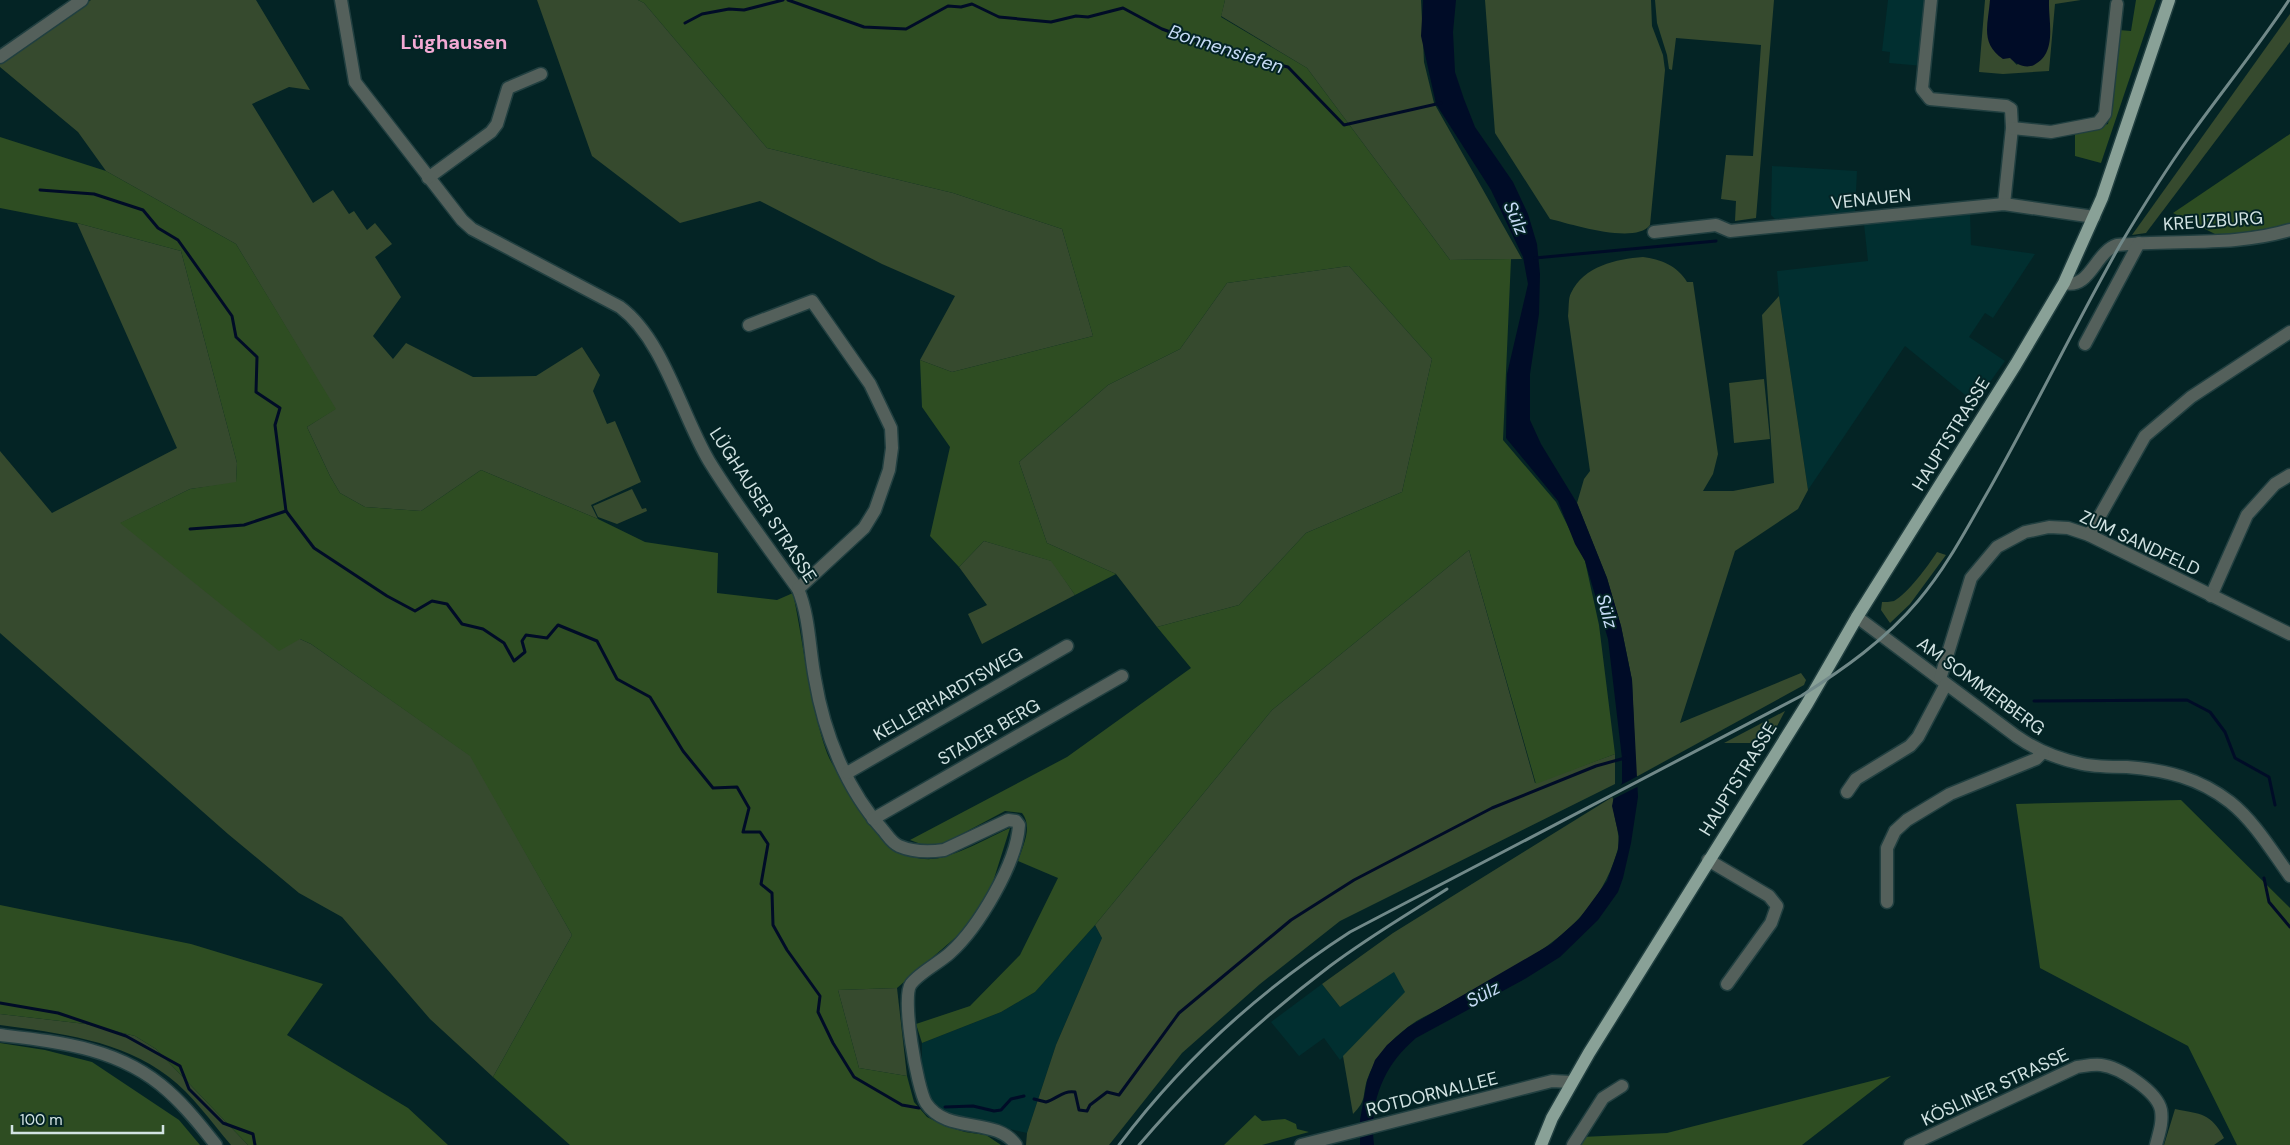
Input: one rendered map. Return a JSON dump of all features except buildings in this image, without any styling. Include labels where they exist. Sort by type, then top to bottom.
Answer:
[{"type":"main road","name":"HAUPTSTRASSE","points":[[1541,1145],[1552,1118],[1571,1082],[1807,704],[1857,617],[2016,364],[2064,283],[2094,217],[2169,0]]},
{"type":"street","points":[[0,57],[82,0]]},
{"type":"street","name":"LÜGHAUSER STRASSE","points":[[341,0],[355,82],[428,178],[472,230],[620,306],[633,316],[654,348],[709,460],[798,590],[806,608],[815,678],[829,735],[847,773],[873,819],[899,846],[933,852],[944,850],[1008,820],[1016,820],[1019,825],[1009,860],[996,893],[978,921],[968,936],[950,953],[911,984],[908,992],[908,1010],[918,1082],[928,1105],[934,1112],[950,1121],[1001,1133],[1016,1145]]},
{"type":"street","points":[[1931,0],[1922,89],[1930,99],[2006,106],[2010,109],[2012,128],[2004,204]]},
{"type":"street","points":[[2012,128],[2051,132],[2098,123],[2103,119],[2117,4]]},
{"type":"street","points":[[428,178],[491,132],[497,124],[508,88],[541,74]]},
{"type":"street","name":"VENAUEN","points":[[1654,232],[1716,225],[1730,231],[2004,204],[2094,217]]},
{"type":"street","name":"KREUZBURG","points":[[2064,283],[2072,285],[2084,280],[2103,254],[2112,246],[2220,241],[2276,234],[2290,230]]},
{"type":"street","points":[[2085,344],[2139,244]]},
{"type":"street","points":[[749,325],[812,301],[870,384],[890,428],[892,448],[889,470],[875,510],[864,528],[798,590]]},
{"type":"street","points":[[2089,535],[2145,436],[2190,397],[2290,332]]},
{"type":"street","points":[[2211,596],[2247,515],[2275,484],[2290,476]]},
{"type":"street","name":"ZUM SANDFELD","points":[[1847,792],[1856,779],[1910,746],[1918,737],[1943,681],[1971,578],[1997,547],[2025,532],[2050,526],[2068,528],[2089,535],[2290,634]]},
{"type":"street","name":"AM SOMMERBERG","points":[[1857,617],[2016,736],[2043,752],[2084,765],[2143,769],[2174,774],[2205,786],[2232,804],[2242,814],[2290,876]]},
{"type":"street","name":"KELLERHARDTSWEG","points":[[847,773],[1067,646]]},
{"type":"street","name":"STADER BERG","points":[[873,819],[1122,676]]},
{"type":"street","points":[[1887,902],[1887,848],[1895,831],[1907,820],[1950,794],[2036,759],[2043,752]]},
{"type":"street","name":"HAUPTSTRASSE","points":[[1708,860],[1769,896],[1777,906],[1771,924],[1728,984]]},
{"type":"street","points":[[0,1035],[73,1045],[114,1057],[132,1066],[168,1091],[216,1145]]},
{"type":"street","name":"KÖSLINER STRASSE","points":[[1910,1145],[2077,1067],[2092,1064],[2109,1067],[2143,1086],[2153,1095],[2160,1110],[2162,1125],[2156,1145]]},
{"type":"street","name":"ROTDORNALLEE","points":[[1301,1145],[1552,1081],[1571,1082]]},
{"type":"street","points":[[1573,1145],[1603,1098],[1622,1086]]},
{"type":"shaded area","points":[[1888,0],[1929,0],[1923,66],[1889,63],[1890,52],[1882,51]]},
{"type":"shaded area","points":[[1772,166],[1857,171],[1855,212],[1775,219],[1771,215]]},
{"type":"shaded area","points":[[1970,212],[1971,245],[2035,254],[1993,318],[1985,313],[1969,337],[2005,361],[1975,403],[1905,346],[1808,490],[1779,296],[1777,271],[1868,261],[1864,224]]},
{"type":"shaded area","points":[[1095,925],[1102,938],[1056,1045],[1027,1133],[952,1116],[931,1102],[922,1073],[922,1043],[1001,1012],[1035,992]]},
{"type":"shaded area","points":[[1394,971],[1406,993],[1340,1060],[1324,1038],[1299,1056],[1271,1022],[1322,984],[1340,1007]]},
{"type":"green space","points":[[91,0],[256,0],[310,90],[289,87],[252,104],[313,203],[333,190],[349,214],[354,211],[367,230],[375,223],[392,244],[375,257],[401,297],[373,336],[393,359],[406,343],[473,377],[536,376],[582,347],[600,375],[593,391],[607,424],[615,421],[641,482],[591,505],[598,519],[481,470],[421,511],[365,507],[340,493],[307,427],[335,409],[236,244],[106,171],[78,132],[0,67],[0,64]]},
{"type":"green space","points":[[537,0],[638,0],[644,3],[767,148],[953,193],[1062,229],[1093,336],[952,372],[920,360],[955,296],[882,264],[760,201],[680,223],[592,156]]},
{"type":"green space","points":[[638,0],[1225,0],[1221,17],[1307,68],[1450,260],[1511,259],[1503,440],[1556,502],[1585,561],[1599,625],[1615,754],[1536,784],[1469,550],[1272,710],[1095,925],[1035,992],[1001,1012],[922,1043],[916,1024],[970,1006],[1020,955],[1058,878],[1018,861],[1027,830],[1027,824],[1022,813],[1005,811],[943,844],[926,846],[910,840],[1067,757],[1191,668],[1157,627],[1239,605],[1306,533],[1402,492],[1432,359],[1349,266],[1227,283],[1180,349],[1108,385],[1019,462],[1047,543],[1116,574],[1075,595],[1051,561],[984,541],[959,567],[930,536],[950,447],[922,407],[920,360],[952,372],[1093,336],[1062,229],[953,193],[767,148],[644,3]]},
{"type":"green space","points":[[1225,0],[1421,0],[1424,62],[1434,103],[1522,259],[1450,260],[1307,68],[1221,16]]},
{"type":"green space","points":[[1485,0],[1651,0],[1652,26],[1663,55],[1665,70],[1650,225],[1642,231],[1617,233],[1550,219],[1495,133]]},
{"type":"green space","points":[[1655,0],[1774,0],[1756,218],[1735,221],[1736,201],[1721,199],[1726,155],[1753,156],[1761,45],[1676,38],[1672,70],[1669,69],[1667,55],[1657,23]]},
{"type":"green space","points":[[1985,0],[1990,0],[1992,16],[1999,35],[2012,60],[2017,65],[2049,8],[2049,0],[2081,0],[2055,4],[2049,71],[2003,74],[1979,72]]},
{"type":"green space","points":[[2136,0],[2156,0],[2101,163],[2075,156],[2075,132],[2108,124],[2114,90],[2119,30],[2131,31]]},
{"type":"green space","points":[[2290,14],[2290,42],[2146,233],[2132,235]]},
{"type":"green space","points":[[2290,134],[2290,225],[2219,236],[2173,213]]},
{"type":"green space","points":[[0,137],[106,171],[236,244],[336,409],[307,427],[340,493],[365,507],[421,511],[481,470],[598,519],[645,542],[718,553],[717,593],[777,600],[793,593],[811,693],[827,753],[861,812],[880,836],[903,854],[917,858],[933,859],[961,851],[1010,828],[992,885],[970,925],[897,988],[838,990],[859,1068],[907,1076],[914,1102],[927,1117],[945,1126],[965,1132],[986,1135],[1001,1145],[570,1145],[493,1077],[572,935],[470,756],[311,644],[300,639],[279,651],[120,523],[190,489],[236,482],[237,463],[181,251],[77,223],[0,208]]},
{"type":"green space","points":[[77,223],[181,251],[237,463],[236,483],[190,489],[121,523],[300,639],[311,644],[471,756],[572,935],[493,1077],[430,1019],[342,917],[299,893],[228,834],[0,633],[0,451],[52,513],[177,448]]},
{"type":"green space","points":[[1643,257],[1668,264],[1679,272],[1687,282],[1693,282],[1718,454],[1713,474],[1703,491],[1733,491],[1774,483],[1762,315],[1779,296],[1808,490],[1798,509],[1735,551],[1680,723],[1801,673],[1806,680],[1804,685],[1636,777],[1632,680],[1621,626],[1607,578],[1577,503],[1584,479],[1590,471],[1568,316],[1570,295],[1584,276],[1592,270],[1612,262]]},
{"type":"green space","points":[[1349,266],[1432,359],[1402,492],[1306,533],[1239,605],[1157,627],[1116,574],[1047,543],[1019,462],[1108,385],[1180,349],[1227,283]]},
{"type":"green space","points":[[1764,379],[1770,439],[1734,443],[1729,383]]},
{"type":"green space","points":[[632,489],[642,509],[646,508],[647,511],[617,524],[598,517],[593,506]]},
{"type":"green space","points":[[984,541],[1052,561],[1075,595],[982,644],[968,614],[987,605],[959,567]]},
{"type":"green space","points":[[1469,550],[1535,783],[1615,754],[1615,784],[1340,921],[1260,984],[1182,1053],[1109,1145],[1026,1145],[1027,1133],[1056,1045],[1102,938],[1095,925],[1272,710]]},
{"type":"green space","points":[[1937,552],[1946,555],[1910,604],[1890,623],[1881,610],[1882,602],[1894,601],[1905,592],[1923,572]]},
{"type":"green space","points":[[1785,711],[1768,743],[1724,743]]},
{"type":"green space","points":[[1614,796],[1613,803],[1618,838],[1617,852],[1605,882],[1589,907],[1569,928],[1546,947],[1495,978],[1420,1019],[1401,1032],[1383,1050],[1374,1065],[1367,1080],[1362,1102],[1353,1114],[1343,1056],[1405,992],[1394,972],[1340,1007],[1322,984],[1393,933]]},
{"type":"green space","points":[[2181,800],[2290,908],[2290,1145],[2237,1145],[2188,1046],[2040,968],[2016,804]]},
{"type":"green space","points":[[0,905],[191,944],[323,984],[287,1035],[408,1108],[448,1145],[248,1145],[156,1049],[135,1036],[86,1024],[0,1014]]},
{"type":"green space","points":[[897,988],[907,1076],[859,1068],[838,990]]},
{"type":"green space","points":[[0,1014],[86,1024],[135,1036],[156,1049],[248,1145],[231,1145],[186,1092],[151,1064],[131,1054],[89,1040],[0,1025]]},
{"type":"green space","points":[[0,1043],[45,1050],[92,1062],[179,1120],[200,1145],[0,1145]]},
{"type":"green space","points":[[1891,1076],[1802,1145],[1578,1145],[1582,1137],[1667,1133]]},
{"type":"green space","points":[[2175,1109],[2199,1114],[2210,1119],[2224,1138],[2214,1145],[2164,1145]]},
{"type":"green space","points":[[1255,1115],[1262,1121],[1285,1119],[1296,1124],[1297,1129],[1309,1132],[1262,1145],[1224,1145]]},
{"type":"water","name":"Sülz","points":[[1423,0],[1456,0],[1453,32],[1455,72],[1475,127],[1513,182],[1528,214],[1537,244],[1540,274],[1539,314],[1530,374],[1530,420],[1541,444],[1577,503],[1607,578],[1621,626],[1632,680],[1638,797],[1623,878],[1618,892],[1598,920],[1560,957],[1523,980],[1416,1038],[1395,1060],[1381,1086],[1374,1114],[1374,1145],[1360,1145],[1360,1120],[1367,1081],[1375,1060],[1387,1045],[1408,1027],[1551,944],[1579,919],[1607,881],[1618,850],[1619,836],[1612,806],[1614,796],[1622,783],[1622,758],[1608,639],[1585,561],[1575,544],[1558,501],[1506,438],[1507,374],[1528,284],[1523,257],[1491,190],[1436,104],[1421,36]]},
{"type":"water","points":[[1990,0],[2049,0],[2049,45],[2041,60],[2034,65],[2024,66],[2010,58],[2003,59],[1996,53],[1991,47],[1987,33]]},
{"type":"pier","points":[[1638,776],[1639,786],[1613,799],[1612,796],[1617,787]]},
{"type":"waterway","points":[[685,23],[702,14],[729,9],[744,10],[783,0]]},
{"type":"waterway","name":"Bonnensiefen","points":[[788,0],[864,27],[906,29],[948,6],[961,7],[972,4],[999,17],[1051,22],[1076,16],[1088,17],[1123,8],[1162,29],[1226,52],[1288,67],[1344,125],[1441,103]]},
{"type":"waterway","points":[[40,190],[94,194],[143,210],[158,228],[178,240],[232,316],[236,337],[257,357],[256,392],[280,408],[275,425],[286,511],[314,548],[387,596],[415,611],[432,601],[447,604],[462,624],[483,629],[504,643],[514,661],[525,652],[522,641],[526,635],[547,638],[558,625],[597,641],[617,679],[650,697],[683,751],[713,788],[737,787],[749,808],[743,832],[760,832],[768,844],[761,884],[772,893],[773,925],[787,950],[820,996],[818,1012],[833,1043],[854,1077],[902,1105],[919,1108]]},
{"type":"waterway","points":[[1535,258],[1716,241]]},
{"type":"waterway","points":[[190,529],[244,525],[286,511]]},
{"type":"waterway","points":[[2034,701],[2187,700],[2210,712],[2225,732],[2235,758],[2269,777],[2275,805]]},
{"type":"waterway","points":[[1034,1099],[1046,1102],[1063,1093],[1075,1092],[1079,1110],[1087,1111],[1090,1105],[1107,1092],[1119,1095],[1179,1013],[1291,920],[1354,880],[1492,808],[1596,766],[1625,758]]},
{"type":"waterway","points":[[2264,878],[2269,902],[2290,927]]},
{"type":"waterway","points":[[0,1003],[58,1013],[126,1036],[180,1066],[189,1089],[223,1123],[253,1134],[255,1145]]},
{"type":"waterway","points":[[945,1107],[973,1106],[994,1111],[1001,1110],[1011,1099],[1024,1096]]},
{"type":"railway","points":[[1119,1145],[1169,1084],[1225,1028],[1317,954],[1350,932],[1801,696],[1848,664],[1892,628],[1929,588],[1957,546],[2007,458],[2120,245],[2154,190],[2190,136],[2289,0]]},
{"type":"railway","points":[[1139,1145],[1206,1073],[1254,1028],[1304,986],[1373,936],[1447,889]]},
{"type":"district","name":"Lüghausen","points":[[454,42]]}]
